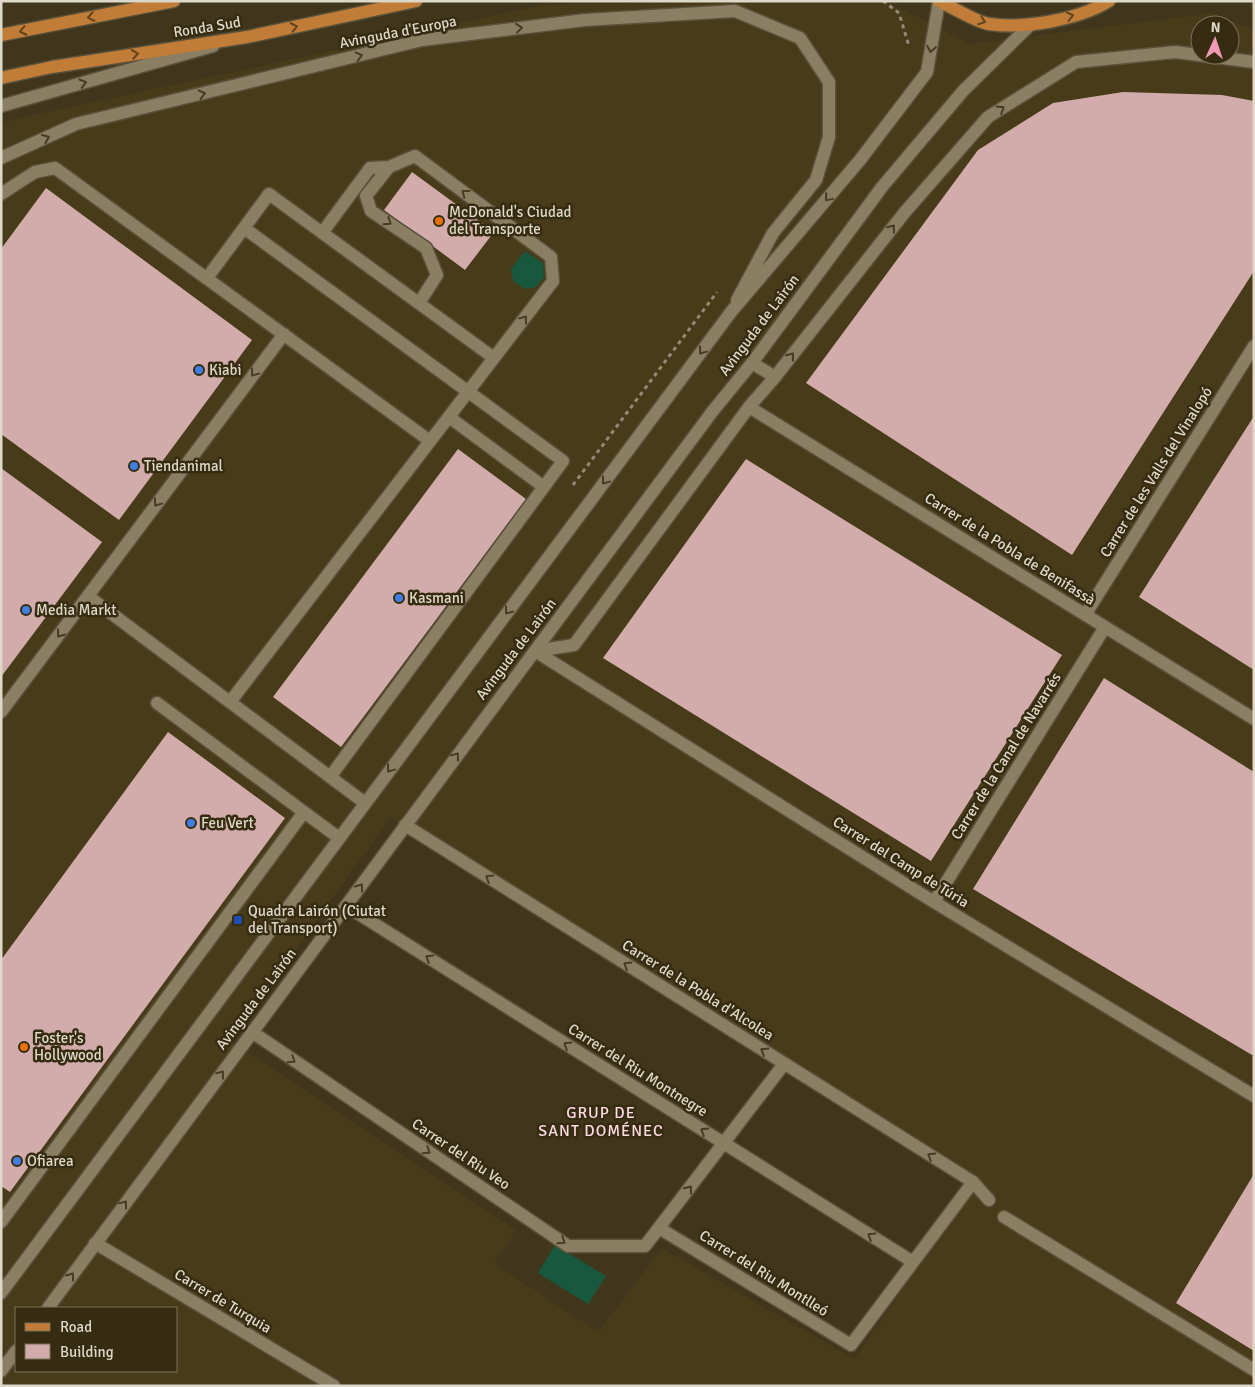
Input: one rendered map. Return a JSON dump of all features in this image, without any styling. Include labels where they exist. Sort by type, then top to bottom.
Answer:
[{"type":"main road","name":"Ronda Sud","points":[[1,35],[174,1]]},
{"type":"main road","name":"Ronda Sud","points":[[1,78],[52,67],[246,37],[416,1]]},
{"type":"main road","points":[[939,1],[987,24],[1029,26],[1094,10],[1109,1]]},
{"type":"street","name":"Avinguda de Lairón","points":[[1,1293],[732,312],[860,160],[927,72],[939,1]]},
{"type":"street","name":"Avinguda d'Europa","points":[[1,158],[76,124],[422,40],[585,20],[735,11],[800,38],[829,82],[830,137],[816,180],[773,233],[732,312]]},
{"type":"street","name":"Avinguda de Lairón","points":[[49,1307],[712,412],[752,363],[882,187],[963,91],[1029,26]]},
{"type":"street","points":[[1,106],[246,37]]},
{"type":"street","points":[[535,651],[574,645],[749,407],[775,377],[905,212],[988,117],[1076,62],[1174,52],[1254,62]]},
{"type":"street","points":[[230,702],[553,281],[551,257],[415,156],[389,168],[370,168],[322,233]]},
{"type":"street","points":[[1,194],[35,172],[55,168],[430,441]]},
{"type":"street","points":[[389,168],[366,196],[371,210],[426,248],[437,274],[419,303]]},
{"type":"street","points":[[207,278],[269,194],[494,358]]},
{"type":"street","points":[[244,228],[563,460],[330,777]]},
{"type":"street","points":[[1,712],[284,334]]},
{"type":"street","name":"Carrer de les Valls del Vinalopó","points":[[1085,615],[1254,346]]},
{"type":"street","points":[[752,363],[775,377]]},
{"type":"street","name":"Carrer de la Pobla de Benifassà","points":[[749,407],[1254,719]]},
{"type":"street","points":[[449,417],[544,487]]},
{"type":"street","points":[[88,596],[365,803]]},
{"type":"street","name":"Carrer de la Canal de Navarrés","points":[[934,902],[1105,627]]},
{"type":"street","name":"Carrer del Camp de Túria","points":[[535,651],[934,902],[1254,1096]]},
{"type":"street","points":[[157,703],[339,838]]},
{"type":"street","points":[[1,1222],[5,1208],[304,812]]},
{"type":"street","name":"Carrer de la Pobla d'Alcolea","points":[[405,825],[973,1182],[989,1200]]},
{"type":"street","name":"Carrer del Riu Montnegre","points":[[346,906],[913,1262]]},
{"type":"street","name":"Carrer del Riu Veo","points":[[252,1032],[568,1246],[645,1246],[659,1228]]},
{"type":"street","points":[[659,1228],[784,1064]]},
{"type":"street","points":[[913,1262],[973,1182]]},
{"type":"street","points":[[1004,1217],[1254,1370]]},
{"type":"street","name":"Carrer del Riu Montlleó","points":[[659,1228],[851,1345],[913,1262]]},
{"type":"street","name":"Carrer de Turquia","points":[[95,1243],[334,1386]]},
{"type":"street","points":[[1,1371],[15,1352]]},
{"type":"shaded area","points":[[702,1],[886,1],[970,44],[1190,16],[1190,65],[1240,65],[1240,24],[1254,30],[1254,1386],[1,1386],[1,122],[543,5]],"holes":[[[391,817],[976,1183],[854,1359],[662,1248],[598,1332],[494,1263],[516,1230],[230,1041]]]},
{"type":"shaded area","points":[[1212,13],[1217,15],[1196,15]]},
{"type":"green space","points":[[525,251],[543,263],[544,277],[536,287],[525,289],[513,281],[511,269]]},
{"type":"green space","points":[[555,1245],[606,1276],[588,1304],[538,1273]]},
{"type":"building","points":[[1123,92],[1222,95],[1254,101],[1254,271],[1072,555],[806,383],[978,150],[1053,103]]},
{"type":"building","name":"McDonald's Ciudad del Transporte","points":[[412,172],[494,232],[465,270],[384,210]]},
{"type":"building","points":[[46,188],[252,340],[119,520],[1,434],[1,249]]},
{"type":"building","points":[[1254,416],[1254,670],[1139,597]]},
{"type":"building","name":"Kasmani","points":[[458,449],[526,499],[341,747],[273,697]]},
{"type":"building","points":[[746,459],[1062,655],[931,861],[603,658]]},
{"type":"building","name":"Media Markt","points":[[1,468],[102,542],[1,677]]},
{"type":"building","points":[[1104,678],[1254,772],[1254,1053],[1252,1055],[973,889]]},
{"type":"building","points":[[168,732],[285,818],[10,1192],[1,1186],[1,960]]},
{"type":"building","points":[[1254,1174],[1254,1351],[1176,1303]]},
{"type":"place","name":"McDonald's Ciudad del Transporte","points":[[439,221]]},
{"type":"place","name":"Kiabi","points":[[199,370]]},
{"type":"place","name":"Tiendanimal","points":[[134,466]]},
{"type":"place","name":"Kasmani","points":[[399,598]]},
{"type":"place","name":"Media Markt","points":[[26,610]]},
{"type":"place","name":"Feu Vert","points":[[191,823]]},
{"type":"place","name":"Quadra Lairón (Ciutat del Transport)","points":[[238,920]]},
{"type":"place","name":"Foster's Hollywood","points":[[24,1047]]},
{"type":"place","name":"Ofiarea","points":[[17,1161]]},
{"type":"district","name":"GRUP DE SANT DOMÉNEC","points":[[601,1121]]}]
